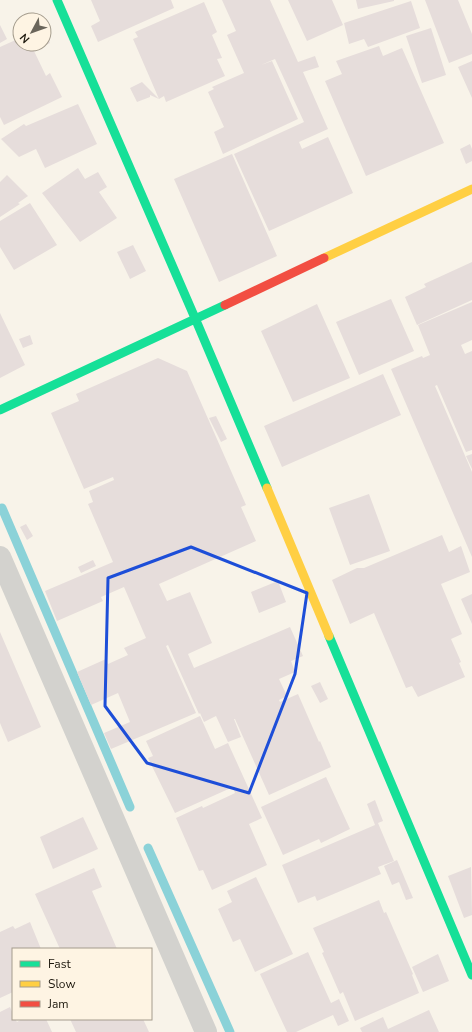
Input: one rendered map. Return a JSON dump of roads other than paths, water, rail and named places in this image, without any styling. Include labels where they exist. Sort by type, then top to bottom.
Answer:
[{"type":"street","points":[[57,0],[195,318],[472,974]]},
{"type":"street","points":[[0,410],[472,189]]},
{"type":"street","points":[[0,557],[206,1032]]},
{"type":"waterway","points":[[2,508],[130,807]]},
{"type":"waterway","points":[[148,848],[230,1032]]}]
